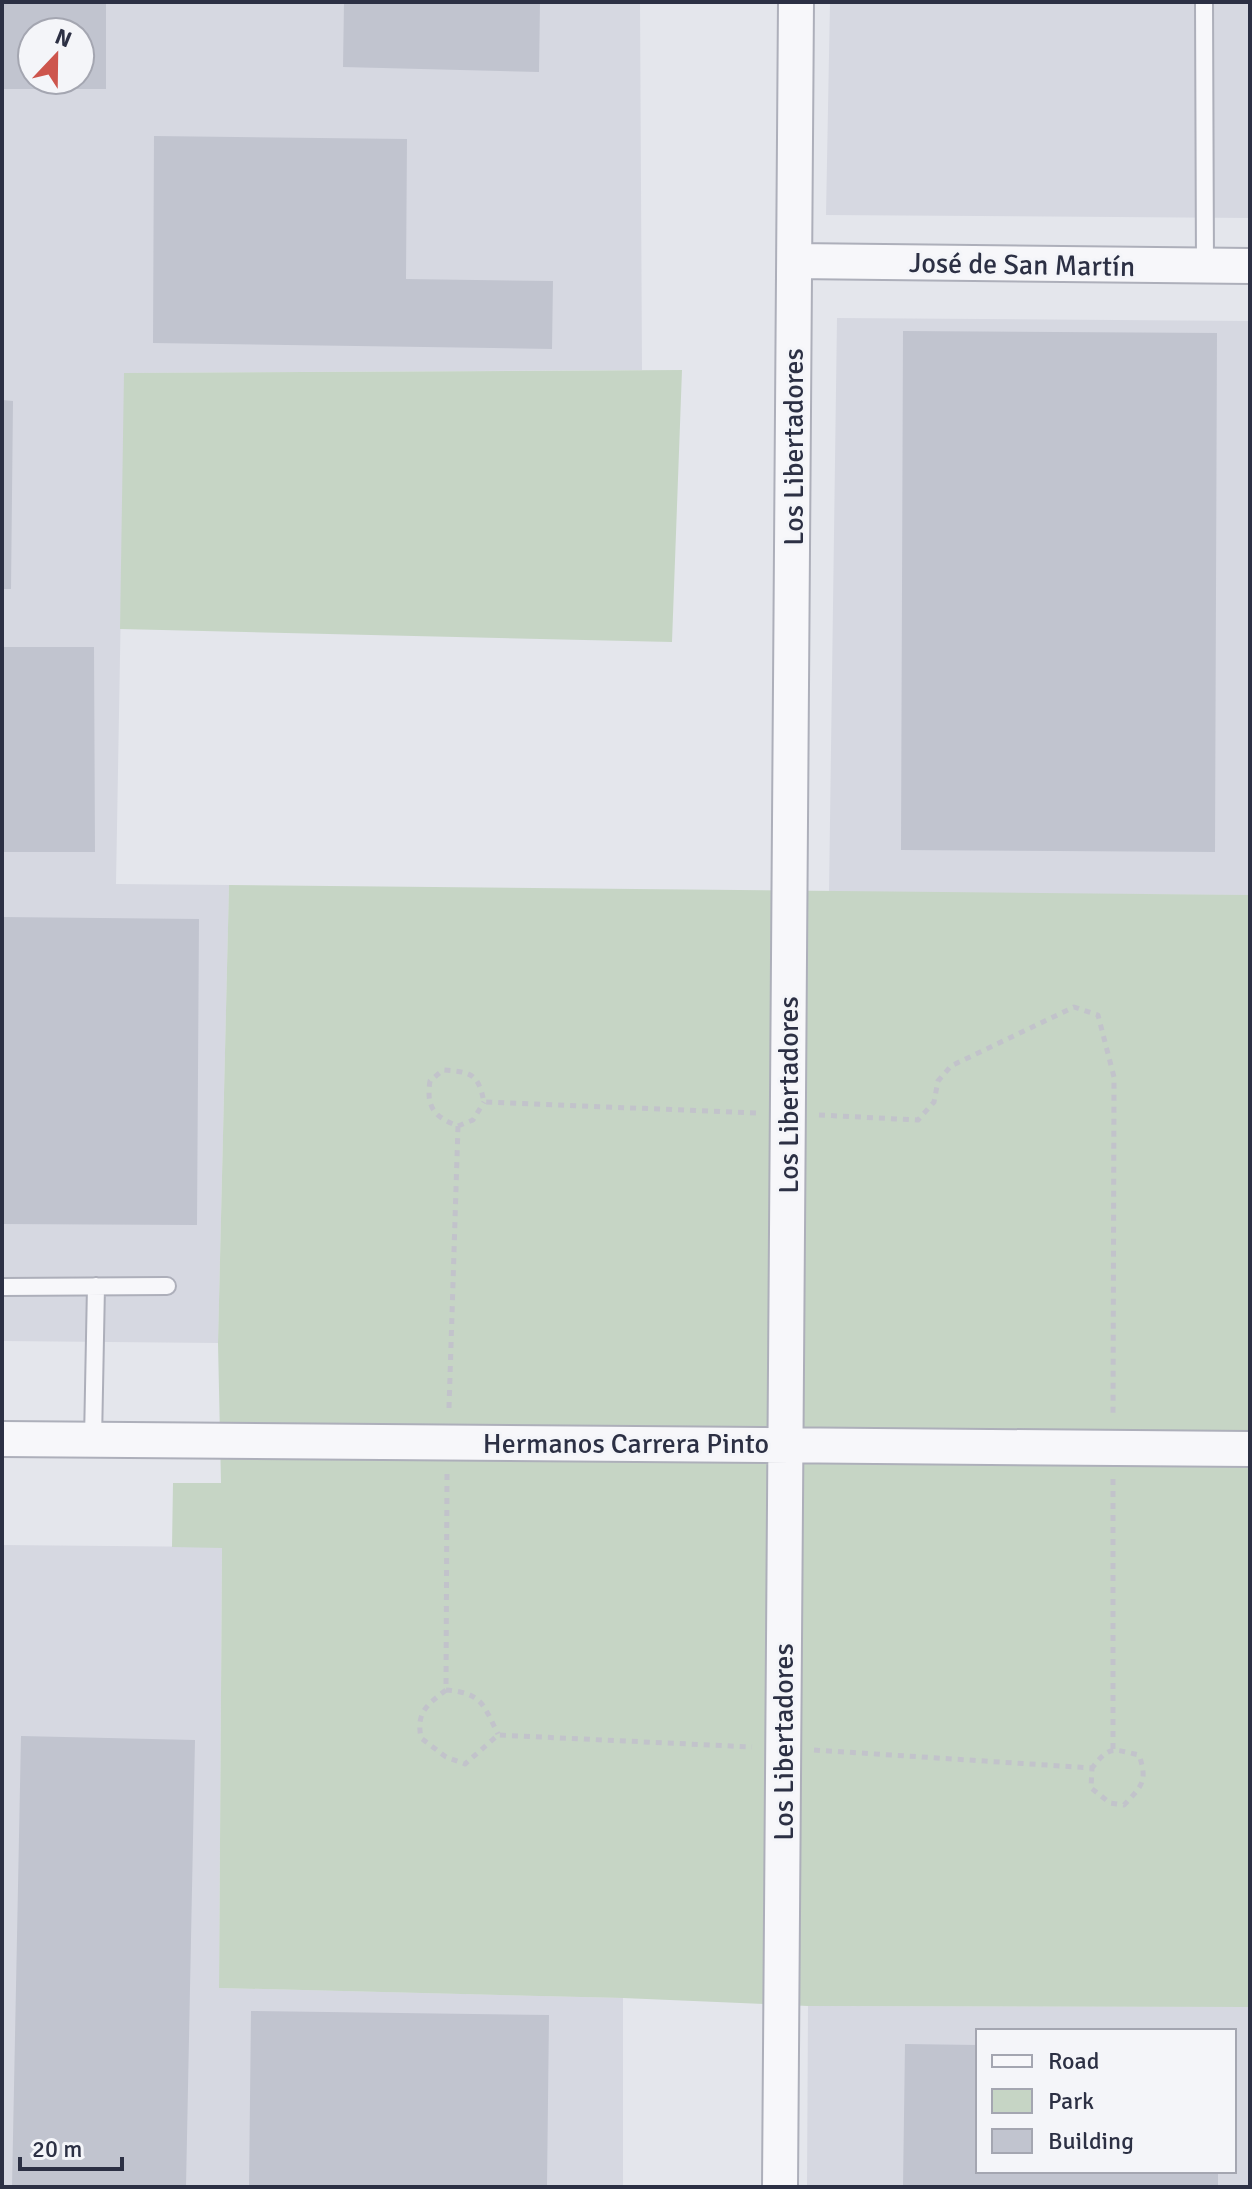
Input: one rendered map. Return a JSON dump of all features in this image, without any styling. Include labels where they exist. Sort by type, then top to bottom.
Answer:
[{"type":"street","name":"Los Libertadores","points":[[780,2187],[796,2]]},
{"type":"street","name":"José de San Martín","points":[[795,261],[1250,266]]},
{"type":"street","name":"Hermanos Carrera Pinto","points":[[2,1439],[1250,1449]]},
{"type":"lane","points":[[1204,2],[1205,265]]},
{"type":"lane","points":[[93,1440],[96,1286]]},
{"type":"lane","points":[[2,1287],[167,1286]]},
{"type":"path","points":[[458,1126],[473,1120],[484,1102]]},
{"type":"path","points":[[446,1690],[469,1692],[484,1706],[498,1735]]},
{"type":"path","points":[[783,1748],[1092,1768]]},
{"type":"path","points":[[1113,1749],[1139,1755],[1145,1773],[1140,1787],[1124,1805],[1110,1803],[1091,1788],[1092,1768],[1105,1752],[1113,1749]]},
{"type":"shaded area","points":[[2,2],[640,2],[642,370],[125,373],[116,884],[229,885],[218,1343],[2,1341]]},
{"type":"shaded area","points":[[830,2],[1250,2],[1250,218],[826,215]]},
{"type":"shaded area","points":[[837,318],[1250,321],[1250,895],[829,893]]},
{"type":"shaded area","points":[[2,1545],[222,1547],[219,1988],[623,1998],[623,2187],[2,2187]]},
{"type":"shaded area","points":[[1250,1750],[1250,2187],[807,2187],[808,2006],[1249,2007]]},
{"type":"green space","points":[[682,370],[672,642],[120,629],[124,373]]},
{"type":"green space","points":[[229,885],[1250,895],[1249,2007],[808,2006],[219,1988],[222,1548],[172,1547],[173,1483],[221,1483],[218,1343]]},
{"type":"building","points":[[2,2],[106,2],[106,89],[96,89],[96,16],[16,16],[16,89],[2,89]]},
{"type":"building","points":[[344,2],[540,2],[539,72],[343,67]]},
{"type":"building","points":[[154,136],[407,139],[406,279],[553,281],[552,349],[153,343]]},
{"type":"building","points":[[903,331],[1217,333],[1215,852],[901,850]]},
{"type":"building","points":[[2,400],[13,401],[11,589],[2,589]]},
{"type":"building","points":[[2,647],[94,647],[95,852],[2,852]]},
{"type":"building","points":[[2,917],[199,919],[197,1225],[2,1224]]},
{"type":"building","points":[[21,1736],[195,1740],[186,2187],[12,2187]]},
{"type":"building","points":[[251,2011],[549,2015],[547,2187],[249,2187]]},
{"type":"building","points":[[905,2044],[976,2045],[976,2173],[1218,2173],[1218,2187],[903,2187]]}]
